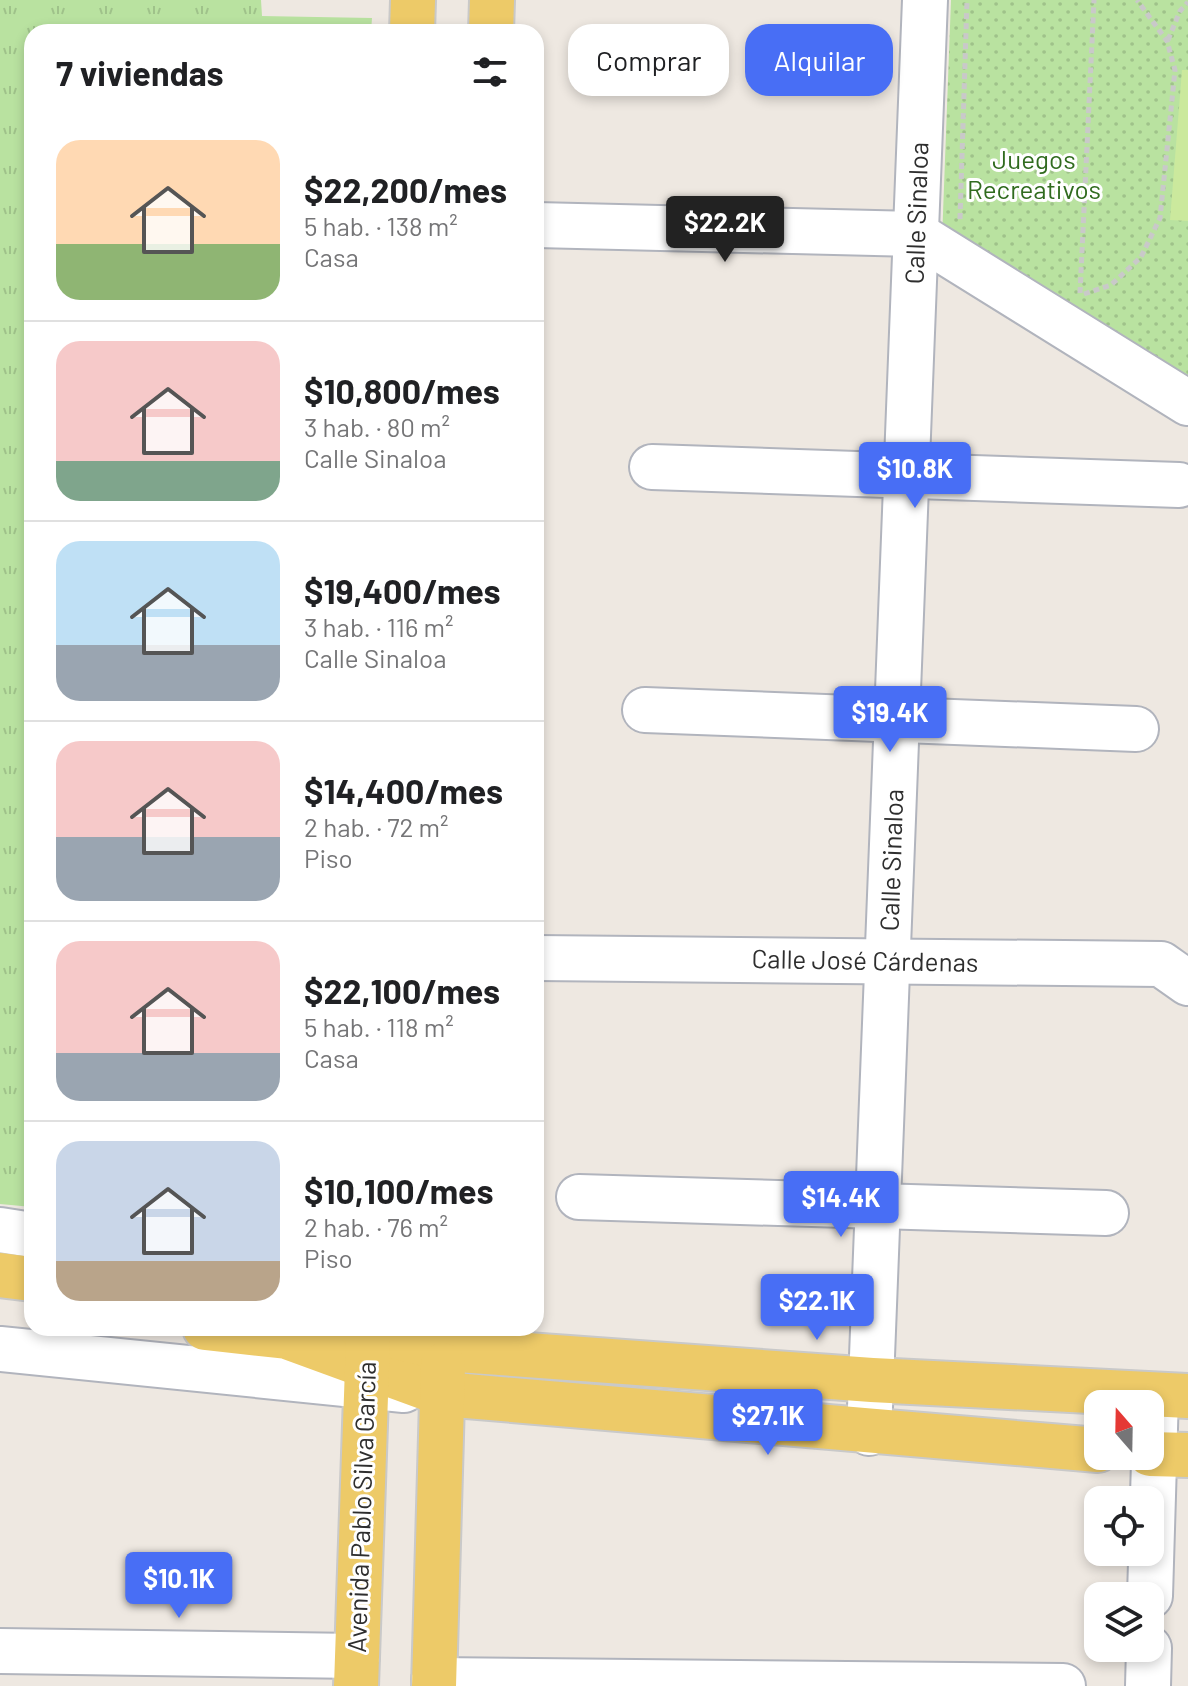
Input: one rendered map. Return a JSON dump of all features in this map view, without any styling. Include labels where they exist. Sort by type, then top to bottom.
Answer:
[{"type":"main road","points":[[412,24],[413,0]]},
{"type":"main road","points":[[491,24],[492,0]]},
{"type":"main road","points":[[0,1275],[24,1278]]},
{"type":"main road","points":[[0,1306],[24,1308]]},
{"type":"main road","points":[[278,1336],[366,1344],[444,1339],[872,1380],[1172,1396]]},
{"type":"main road","points":[[434,1683],[444,1339]]},
{"type":"main road","points":[[366,1344],[443,1394],[869,1433],[1084,1449]]},
{"type":"main road","name":"Avenida Pablo Silva García","points":[[356,1671],[366,1344]]},
{"type":"street","name":"Calle Sinaloa","points":[[869,1433],[925,0]]},
{"type":"street","points":[[544,225],[916,234],[958,260],[1078,315],[1188,403]]},
{"type":"street","points":[[652,467],[1179,485]]},
{"type":"street","points":[[645,710],[1136,729]]},
{"type":"street","name":"Calle José Cárdenas","points":[[544,958],[1161,964],[1188,983]]},
{"type":"street","points":[[579,1197],[1106,1213]]},
{"type":"street","points":[[0,1230],[24,1234]]},
{"type":"street","points":[[0,1349],[366,1344]]},
{"type":"street","points":[[1164,1455],[1172,1396]]},
{"type":"street","points":[[1151,1582],[1163,1470]]},
{"type":"street","points":[[0,1651],[356,1671]]},
{"type":"street","points":[[1148,1686],[1149,1662]]},
{"type":"street","points":[[434,1683],[1063,1686]]},
{"type":"path","points":[[958,260],[967,0]]},
{"type":"path","points":[[1078,315],[1094,0]]},
{"type":"path","points":[[1078,315],[1141,257],[1160,218],[1175,70],[1167,41],[1137,0]]},
{"type":"path","points":[[1167,41],[1180,11],[1188,2]]},
{"type":"green space","points":[[0,0],[261,0],[262,16],[372,18],[372,24],[24,24],[24,1206],[0,1204]]},
{"type":"green space","name":"Juegos Recreativos","points":[[951,0],[1188,0],[1188,391],[942,240]]},
{"type":"green space","points":[[1182,70],[1188,70],[1188,221],[1170,220]]}]
